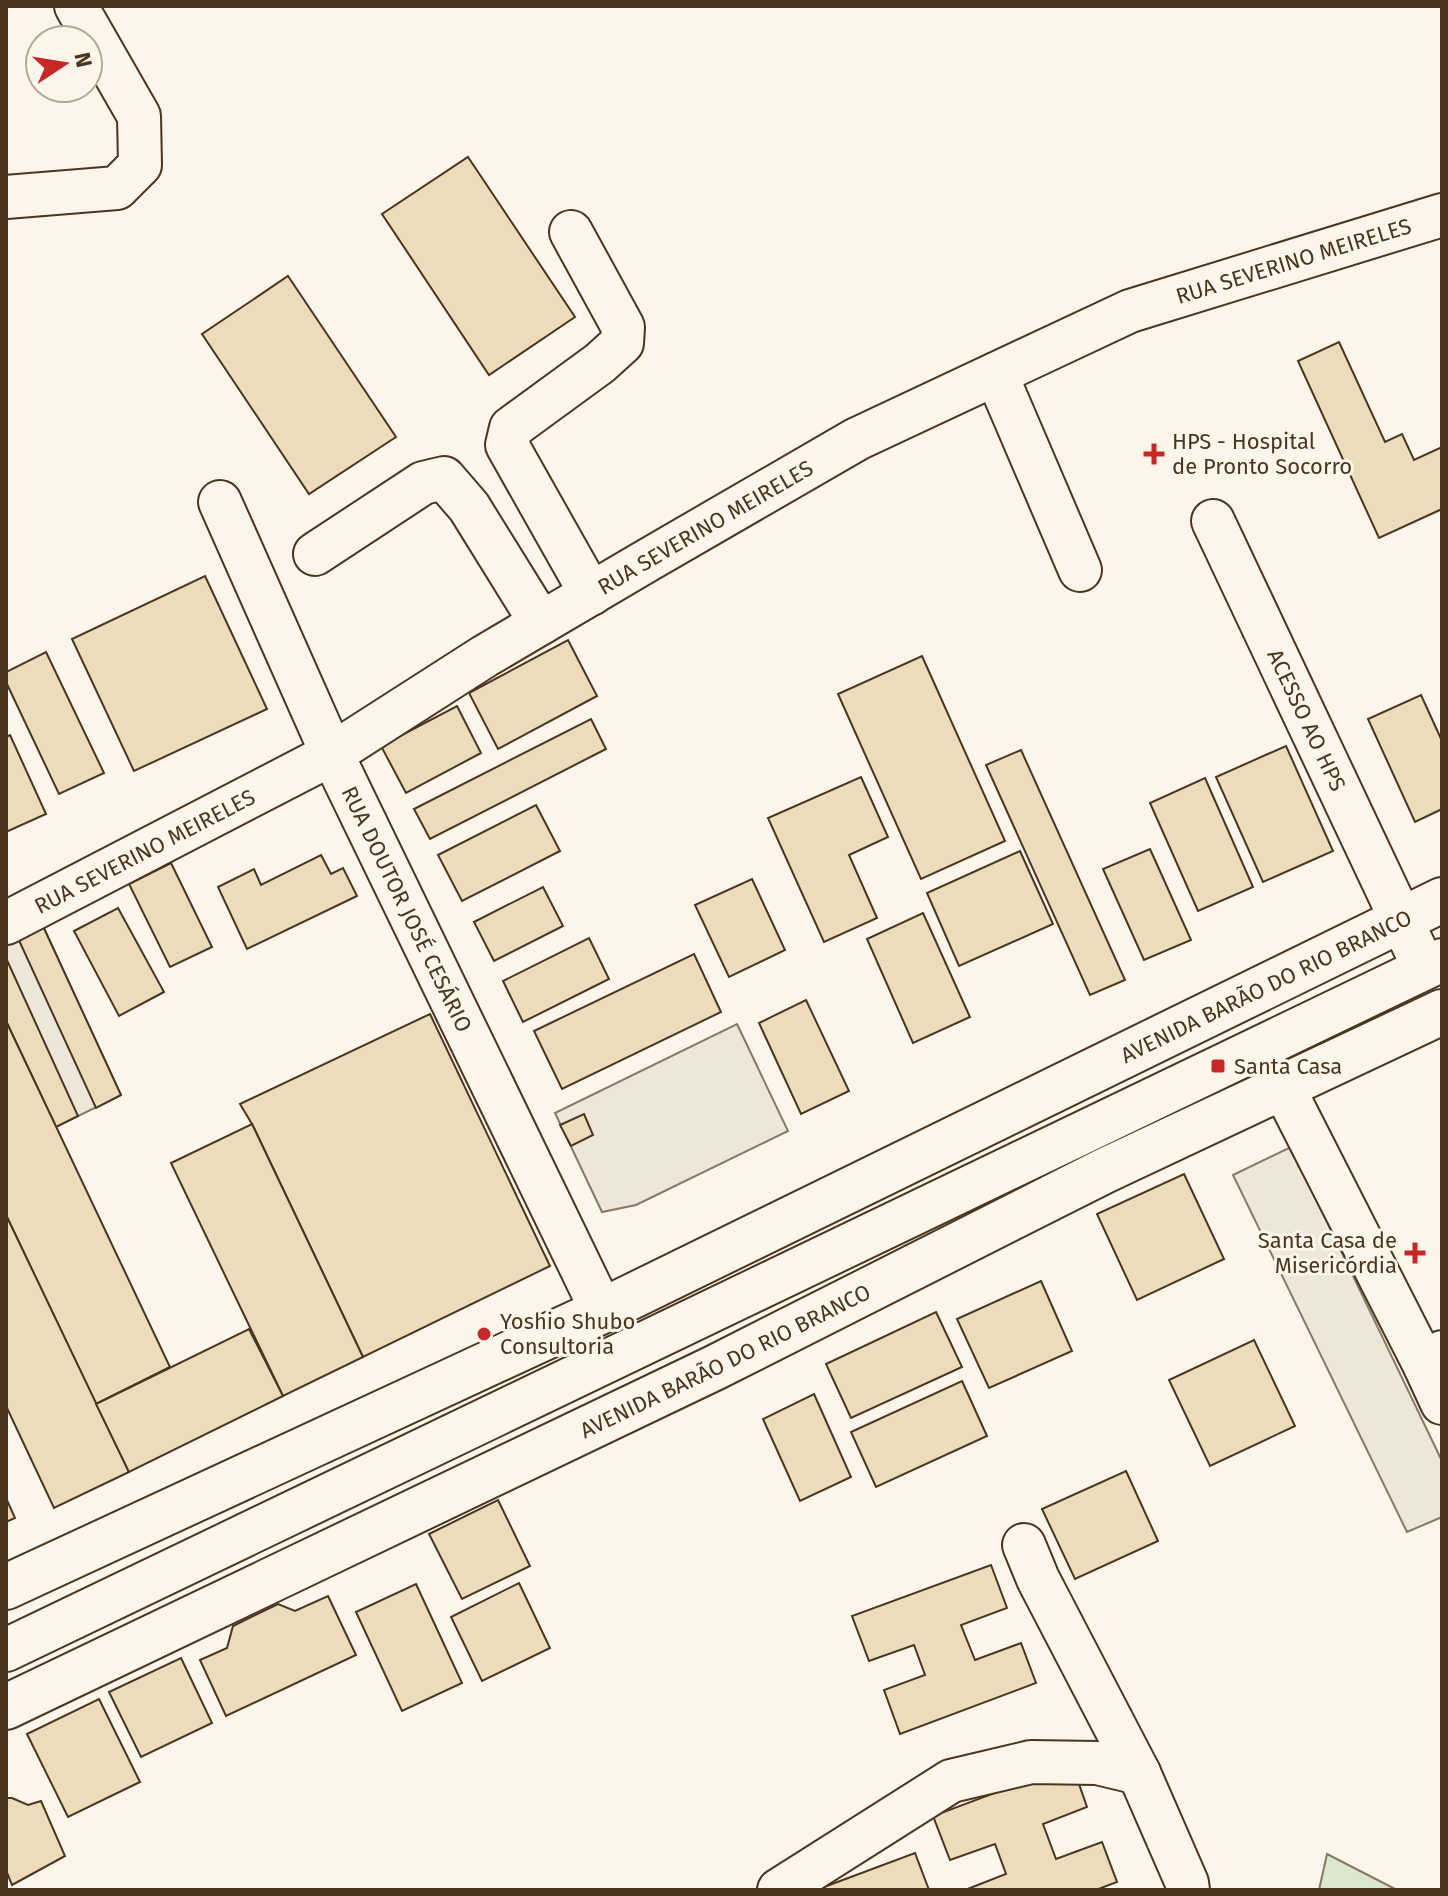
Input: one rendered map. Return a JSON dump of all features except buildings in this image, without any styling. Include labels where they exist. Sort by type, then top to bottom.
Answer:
[{"type":"main road","name":"AVENIDA BARÃO DO RIO BRANCO","points":[[6,1587],[602,1311],[1442,900]]},
{"type":"main road","name":"AVENIDA BARÃO DO RIO BRANCO","points":[[6,1707],[714,1368],[1104,1171],[1442,1012]]},
{"type":"street","points":[[6,197],[117,188],[140,165],[139,116],[76,6]]},
{"type":"street","name":"RUA SEVERINO MEIRELES","points":[[6,923],[332,754],[485,656],[857,439],[1130,311],[1442,215]]},
{"type":"street","points":[[571,232],[623,327],[622,343],[600,363],[511,428],[507,445],[591,594]]},
{"type":"street","points":[[996,374],[1080,570]]},
{"type":"street","points":[[315,554],[423,483],[444,478],[469,507],[541,623]]},
{"type":"street","name":"RUA DOUTOR JOSÉ CESÁRIO","points":[[220,502],[332,754],[602,1311]]},
{"type":"street","name":"ACESSO AO HPS","points":[[1213,521],[1401,919],[1433,964]]},
{"type":"street","points":[[8,1645],[1433,964]]},
{"type":"street","points":[[1283,1087],[1433,1358],[1442,1403]]},
{"type":"street","points":[[1024,1545],[1038,1579],[1139,1773],[1188,1890]]},
{"type":"street","points":[[8,1645],[70,1675]]},
{"type":"street","points":[[779,1890],[951,1781],[1031,1762],[1097,1763],[1139,1773]]},
{"type":"green space","points":[[1327,1854],[1397,1890],[1319,1890]]},
{"type":"shaded area","points":[[42,924],[121,1095],[56,1127],[6,1021],[6,942]]},
{"type":"shaded area","points":[[737,1024],[788,1131],[636,1205],[602,1212],[555,1113]]},
{"type":"shaded area","points":[[1291,1147],[1442,1461],[1442,1517],[1407,1532],[1233,1175]]},
{"type":"place","name":"HPS - Hospital de Pronto Socorro","points":[[1154,454]]},
{"type":"place","name":"Santa Casa","points":[[1218,1066]]},
{"type":"place","name":"Santa Casa de Misericórdia","points":[[1415,1253]]},
{"type":"place","name":"Yoshio Shubo Consultoria","points":[[484,1334]]}]
